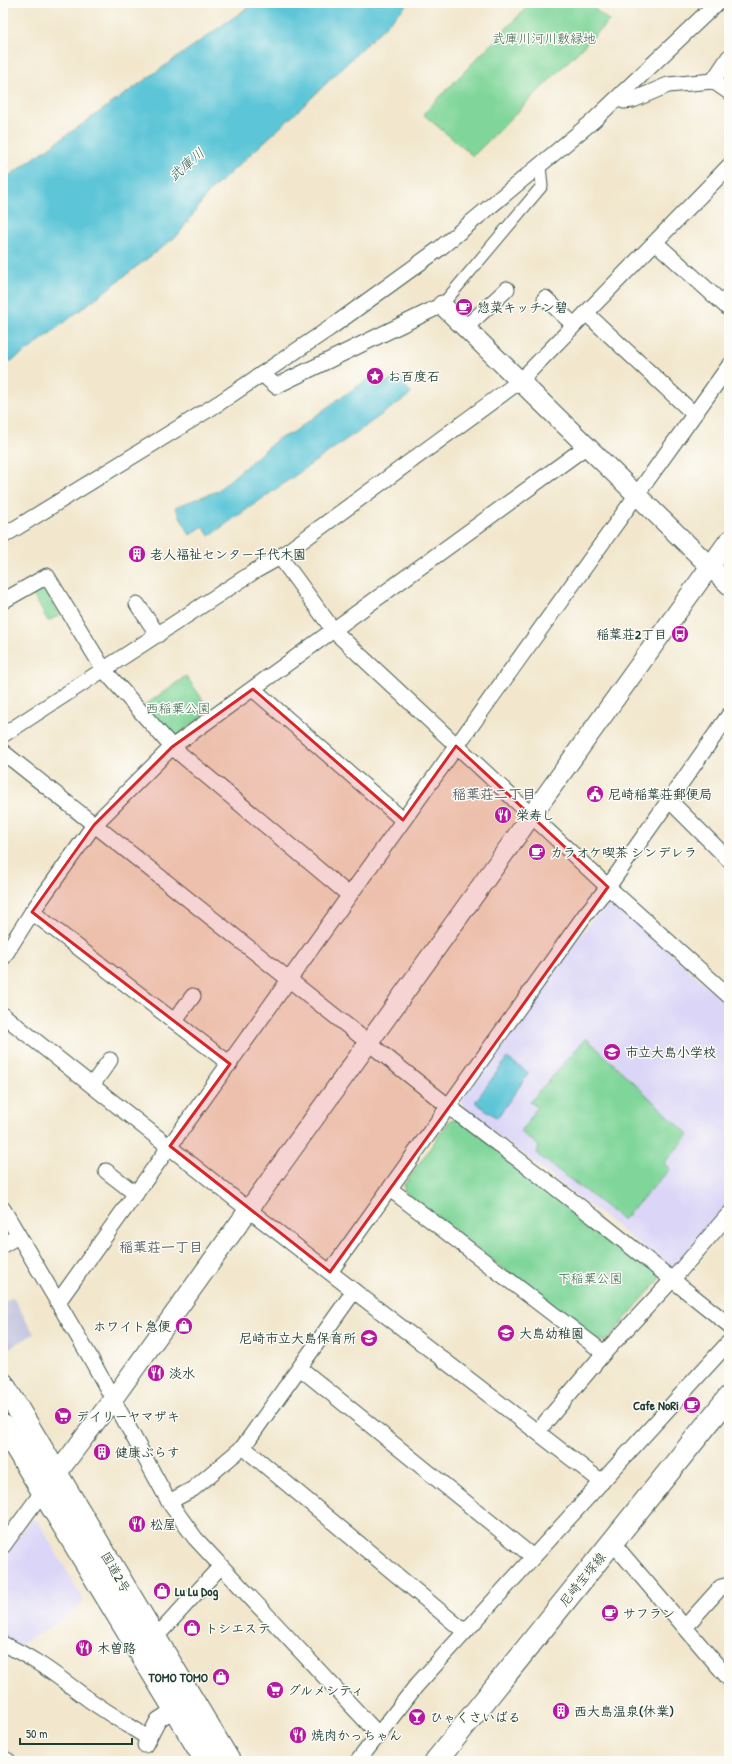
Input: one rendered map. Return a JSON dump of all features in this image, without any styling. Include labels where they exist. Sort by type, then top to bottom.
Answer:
[{"type":"main road","name":"国道2号","points":[[3,1384],[58,1473],[229,1761]]},
{"type":"main road","name":"尼崎宝塚線","points":[[436,1761],[729,1397]]},
{"type":"main road","name":"国道2号","points":[[3,1426],[206,1761]]},
{"type":"street","points":[[3,536],[219,403],[330,328],[439,248],[593,121],[717,3]]},
{"type":"street","points":[[714,81],[729,57]]},
{"type":"street","points":[[620,96],[624,101],[632,100],[668,85],[714,81],[729,92]]},
{"type":"street","points":[[262,374],[276,386],[442,305],[542,186],[540,165]]},
{"type":"street","points":[[3,735],[255,571],[280,557],[520,381],[656,243],[729,166]]},
{"type":"street","points":[[656,243],[729,309]]},
{"type":"street","points":[[465,328],[507,289]]},
{"type":"street","points":[[545,298],[574,326]]},
{"type":"street","points":[[442,305],[729,585]]},
{"type":"street","points":[[586,313],[694,414]]},
{"type":"street","points":[[58,1302],[729,366]]},
{"type":"street","points":[[3,958],[32,912],[94,825],[172,747],[334,631],[587,446]]},
{"type":"street","points":[[3,1546],[113,1399],[729,540]]},
{"type":"street","points":[[280,557],[334,631],[608,887],[729,996]]},
{"type":"street","points":[[3,601],[47,576],[104,670],[172,747],[349,895]]},
{"type":"street","points":[[137,604],[158,635]]},
{"type":"street","points":[[253,689],[403,820]]},
{"type":"street","points":[[330,1272],[585,915],[608,887],[668,799],[729,716]]},
{"type":"street","points":[[3,752],[448,1106],[673,1279],[729,1325]]},
{"type":"street","points":[[668,799],[729,860]]},
{"type":"street","points":[[32,912],[230,1064]]},
{"type":"street","points":[[174,1021],[193,996]]},
{"type":"street","points":[[3,1015],[249,1210],[538,1431],[602,1482]]},
{"type":"street","points":[[92,1085],[110,1060]]},
{"type":"street","points":[[106,1171],[136,1194]]},
{"type":"street","points":[[390,1189],[604,1353]]},
{"type":"street","points":[[3,1209],[113,1399],[169,1502],[195,1538],[220,1567],[378,1734]]},
{"type":"street","points":[[538,1431],[604,1353],[673,1279],[729,1214]]},
{"type":"street","points":[[3,1245],[18,1236]]},
{"type":"street","points":[[169,1502],[192,1489],[242,1447],[354,1291]]},
{"type":"street","points":[[358,1761],[416,1686],[729,1342]]},
{"type":"street","points":[[300,1368],[533,1557]]},
{"type":"street","points":[[242,1447],[465,1632]]},
{"type":"street","points":[[612,1542],[729,1679]]},
{"type":"street","points":[[155,1638],[220,1567]]},
{"type":"street","points":[[685,1627],[721,1587],[729,1584]]},
{"type":"street","points":[[3,1644],[19,1651],[38,1663],[146,1742],[158,1720],[175,1709]]},
{"type":"street","points":[[3,1758],[8,1761]]},
{"type":"highlighted area","points":[[253,689],[403,820],[456,746],[608,887],[330,1272],[170,1146],[230,1064],[32,912],[94,825],[172,747]]},
{"type":"shaded area","name":"市立大島小学校","points":[[607,900],[617,902],[729,1006],[729,1203],[675,1266],[669,1267],[464,1109],[461,1098]]},
{"type":"shaded area","points":[[13,1297],[34,1334],[6,1350],[3,1344],[3,1302]]},
{"type":"shaded area","points":[[32,1519],[38,1521],[84,1601],[74,1611],[20,1645],[3,1640],[3,1557]]},
{"type":"green space","name":"武庫川河川敷緑地","points":[[531,3],[588,3],[609,21],[473,156],[423,114]]},
{"type":"green space","points":[[43,586],[60,615],[48,621],[32,593]]},
{"type":"green space","name":"西稲葉公園","points":[[186,676],[210,710],[175,738],[170,737],[144,706]]},
{"type":"green space","points":[[586,1038],[689,1135],[664,1163],[670,1169],[623,1220],[537,1154],[539,1146],[521,1132],[537,1107],[530,1102]]},
{"type":"green space","name":"下稲葉公園","points":[[458,1119],[660,1274],[659,1280],[606,1341],[595,1340],[404,1191],[404,1185],[450,1120]]},
{"type":"water","name":"武庫川","points":[[254,3],[409,3],[297,112],[209,192],[178,235],[27,351],[3,366],[3,180]]},
{"type":"water","points":[[399,375],[411,394],[209,536],[203,526],[190,535],[175,507],[217,491],[279,438],[291,434],[337,400],[372,377],[381,386]]},
{"type":"water","points":[[507,1058],[529,1073],[497,1118],[475,1102]]},
{"type":"place","name":"惣菜キッチン碧","points":[[464,307]]},
{"type":"place","name":"お百度石","points":[[375,376]]},
{"type":"place","name":"老人福祉センター千代木園","points":[[137,554]]},
{"type":"place","name":"稲葉荘2丁目","points":[[680,634]]},
{"type":"place","name":"尼崎稲葉荘郵便局","points":[[595,794]]},
{"type":"place","name":"栄寿し","points":[[503,815]]},
{"type":"place","name":"カラオケ喫茶 シンデレラ","points":[[537,852]]},
{"type":"place","name":"市立大島小学校","points":[[612,1052]]},
{"type":"place","name":"ホワイト急便","points":[[184,1326]]},
{"type":"place","name":"大島幼稚園","points":[[506,1333]]},
{"type":"place","name":"尼崎市立大島保育所","points":[[369,1338]]},
{"type":"place","name":"淡水","points":[[156,1373]]},
{"type":"place","name":"Cafe NoRi","points":[[692,1405]]},
{"type":"place","name":"デイリーヤマザキ","points":[[63,1416]]},
{"type":"place","name":"健康ぷらす","points":[[102,1452]]},
{"type":"place","name":"松屋","points":[[137,1524]]},
{"type":"place","name":"Lu Lu Dog","points":[[162,1591]]},
{"type":"place","name":"サフラン","points":[[610,1613]]},
{"type":"place","name":"トシエステ","points":[[192,1628]]},
{"type":"place","name":"木曽路","points":[[84,1648]]},
{"type":"place","name":"TOMO TOMO","points":[[221,1677]]},
{"type":"place","name":"グルメシティ","points":[[275,1690]]},
{"type":"place","name":"西大島温泉(休業)","points":[[561,1711]]},
{"type":"place","name":"ひゃくさいばる","points":[[417,1717]]},
{"type":"place","name":"焼肉かっちゃん","points":[[298,1735]]},
{"type":"district","name":"稲葉荘二丁目","points":[[494,793]]},
{"type":"district","name":"稲葉荘一丁目","points":[[161,1246]]}]
